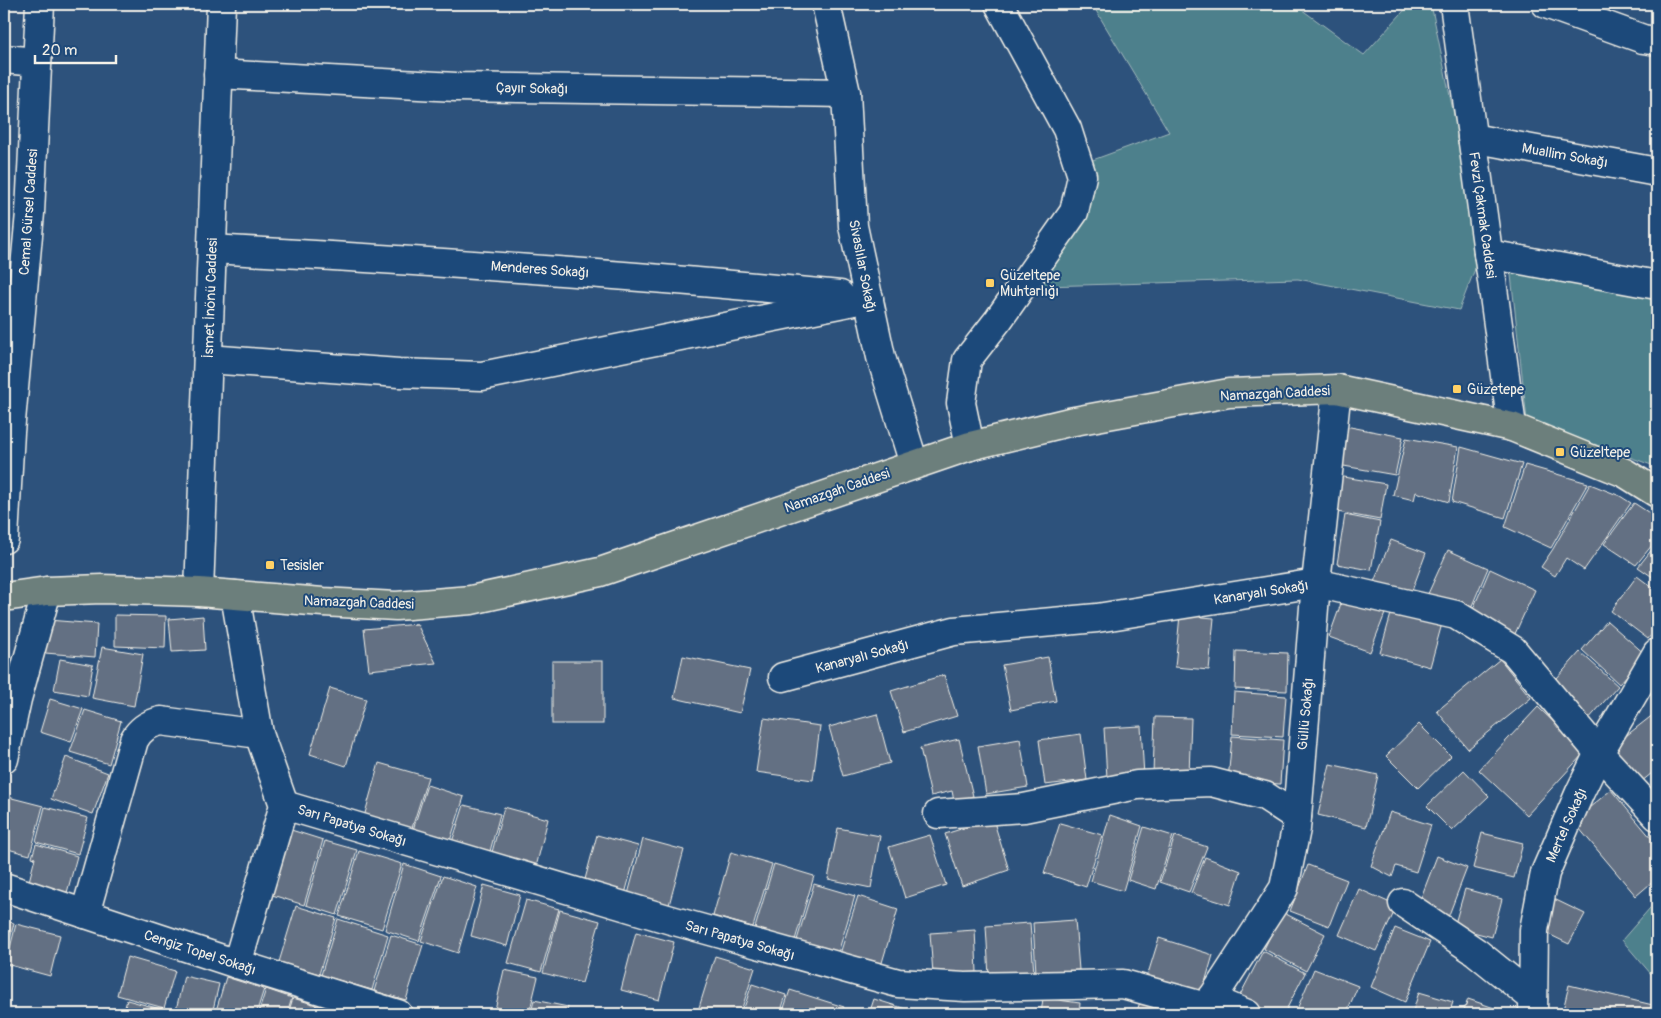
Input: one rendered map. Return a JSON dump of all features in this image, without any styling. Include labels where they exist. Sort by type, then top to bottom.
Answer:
[{"type":"main road","name":"Namazgah Caddesi","points":[[4,597],[47,591],[102,589],[199,592],[396,606],[471,600],[600,572],[970,446],[1069,422],[1229,394],[1337,389],[1512,427],[1625,473],[1657,493]]},
{"type":"street","name":"Cemal Gürsel Caddesi","points":[[4,539],[15,248],[30,213],[40,4]]},
{"type":"street","name":"İsmet İnönü Caddesi","points":[[199,592],[221,4]]},
{"type":"street","name":"Sivaslılar Sokağı","points":[[826,4],[846,94],[853,226],[881,357],[914,464]]},
{"type":"street","points":[[970,446],[961,403],[967,360],[999,319],[1074,212],[1082,176],[1067,129],[999,4]]},
{"type":"street","name":"Fevzi Çakmak Caddesi","points":[[1454,4],[1512,427]]},
{"type":"street","points":[[1546,4],[1643,39],[1657,40]]},
{"type":"street","points":[[4,60],[37,62]]},
{"type":"street","name":"Çayır Sokağı","points":[[218,74],[456,87],[846,94]]},
{"type":"street","name":"Muallim Sokağı","points":[[1472,138],[1657,172]]},
{"type":"street","name":"Menderes Sokağı","points":[[212,249],[456,263],[723,283],[869,298]]},
{"type":"street","points":[[1488,254],[1657,285]]},
{"type":"street","points":[[208,360],[398,373],[482,376],[869,298]]},
{"type":"street","name":"Güllü Sokağı","points":[[1207,1007],[1284,888],[1296,829],[1316,583],[1337,389]]},
{"type":"street","name":"Kanaryalı Sokağı","points":[[783,677],[954,631],[1097,618],[1316,583],[1456,615],[1513,650],[1599,753],[1657,816]]},
{"type":"street","points":[[4,759],[17,699],[47,591]]},
{"type":"street","name":"Sarı Papatya Sokağı","points":[[235,595],[259,734],[284,805],[237,964]]},
{"type":"street","name":"Mertel Sokağı","points":[[1533,1006],[1534,930],[1545,873],[1599,753],[1657,653]]},
{"type":"street","points":[[85,914],[137,734],[151,723],[161,721],[259,734]]},
{"type":"street","points":[[938,814],[1024,808],[1137,785],[1212,782],[1265,796],[1297,817]]},
{"type":"street","name":"Sarı Papatya Sokağı","points":[[284,805],[671,920],[898,983],[965,986],[1123,984],[1207,1007],[1247,1014]]},
{"type":"street","name":"Cengiz Topel Sokağı","points":[[4,887],[237,964],[357,1008],[398,1014]]},
{"type":"street","points":[[1402,903],[1476,952],[1533,1006]]},
{"type":"green space","points":[[1092,4],[1294,4],[1364,55],[1410,4],[1431,4],[1482,251],[1459,310],[1298,279],[1043,286],[1090,161],[1169,132]]},
{"type":"green space","points":[[1509,257],[1657,289],[1657,467],[1527,420]]},
{"type":"green space","points":[[1657,900],[1657,981],[1622,940]]},
{"type":"building","points":[[1345,426],[1403,437],[1395,475],[1338,465]]},
{"type":"building","points":[[1406,438],[1458,447],[1449,502],[1416,492],[1414,500],[1393,495]]},
{"type":"building","points":[[1461,447],[1522,464],[1505,518],[1452,502]]},
{"type":"building","points":[[1525,465],[1588,483],[1551,548],[1505,527]]},
{"type":"building","points":[[1338,476],[1386,484],[1380,520],[1332,511]]},
{"type":"building","points":[[1590,484],[1620,496],[1631,503],[1584,570],[1566,558],[1555,576],[1541,567]]},
{"type":"building","points":[[1634,503],[1657,518],[1657,539],[1636,565],[1604,544]]},
{"type":"building","points":[[1345,515],[1380,522],[1371,570],[1337,564]]},
{"type":"building","points":[[1391,540],[1426,553],[1410,596],[1374,582]]},
{"type":"building","points":[[1657,543],[1657,580],[1638,567]]},
{"type":"building","points":[[1448,550],[1488,568],[1468,615],[1427,596]]},
{"type":"building","points":[[1490,569],[1535,590],[1514,636],[1470,616]]},
{"type":"building","points":[[1637,576],[1657,591],[1657,627],[1648,639],[1611,611]]},
{"type":"building","points":[[1344,595],[1386,611],[1370,652],[1329,637]]},
{"type":"building","points":[[1393,607],[1443,620],[1430,667],[1380,653]]},
{"type":"building","points":[[115,615],[166,616],[165,648],[115,646]]},
{"type":"building","points":[[1180,615],[1214,618],[1209,670],[1175,667]]},
{"type":"building","points":[[203,616],[205,650],[172,652],[169,619]]},
{"type":"building","points":[[48,620],[97,624],[95,657],[45,653]]},
{"type":"building","points":[[1607,621],[1646,655],[1619,684],[1582,650]]},
{"type":"building","points":[[417,624],[436,663],[369,670],[364,629]]},
{"type":"building","points":[[102,647],[143,654],[134,706],[92,698]]},
{"type":"building","points":[[1236,651],[1288,653],[1287,691],[1235,689]]},
{"type":"building","points":[[1580,652],[1618,686],[1587,721],[1549,687]]},
{"type":"building","points":[[683,656],[750,670],[740,713],[674,698]]},
{"type":"building","points":[[1048,657],[1056,701],[1011,710],[1002,665]]},
{"type":"building","points":[[60,659],[93,665],[88,696],[54,690]]},
{"type":"building","points":[[1500,659],[1531,698],[1468,749],[1437,711]]},
{"type":"building","points":[[552,661],[603,661],[603,724],[552,724]]},
{"type":"building","points":[[944,675],[957,716],[904,732],[891,691]]},
{"type":"building","points":[[330,688],[366,699],[346,766],[310,754]]},
{"type":"building","points":[[1234,692],[1286,696],[1283,737],[1232,734]]},
{"type":"building","points":[[50,699],[83,709],[71,742],[40,732]]},
{"type":"building","points":[[1538,707],[1585,752],[1527,815],[1479,770]]},
{"type":"building","points":[[85,710],[121,721],[109,764],[70,752]]},
{"type":"building","points":[[877,714],[890,763],[843,776],[829,727]]},
{"type":"building","points":[[1654,714],[1657,719],[1657,769],[1636,786],[1608,750]]},
{"type":"building","points":[[1155,717],[1191,718],[1189,775],[1153,774]]},
{"type":"building","points":[[764,718],[820,726],[813,780],[756,772]]},
{"type":"building","points":[[1419,724],[1451,756],[1418,788],[1386,756]]},
{"type":"building","points":[[1141,726],[1144,776],[1107,778],[1104,728]]},
{"type":"building","points":[[1081,734],[1087,780],[1045,785],[1039,740]]},
{"type":"building","points":[[1232,736],[1283,740],[1280,784],[1228,781]]},
{"type":"building","points":[[959,739],[973,796],[954,801],[952,791],[931,796],[920,748]]},
{"type":"building","points":[[1020,739],[1028,787],[986,794],[978,746]]},
{"type":"building","points":[[66,757],[108,773],[93,814],[51,799]]},
{"type":"building","points":[[379,763],[428,777],[411,831],[364,817]]},
{"type":"building","points":[[1330,764],[1378,775],[1366,827],[1318,815]]},
{"type":"building","points":[[1464,770],[1489,796],[1452,831],[1427,806]]},
{"type":"building","points":[[427,785],[464,797],[449,844],[412,833]]},
{"type":"building","points":[[1611,790],[1657,845],[1657,878],[1636,896],[1573,821]]},
{"type":"building","points":[[8,797],[43,806],[30,855],[4,848],[4,812]]},
{"type":"building","points":[[464,805],[500,814],[489,855],[451,845]]},
{"type":"building","points":[[45,807],[88,818],[78,854],[36,842]]},
{"type":"building","points":[[504,807],[548,819],[536,867],[491,856]]},
{"type":"building","points":[[1390,812],[1431,825],[1416,872],[1396,866],[1392,877],[1371,866]]},
{"type":"building","points":[[1110,815],[1142,826],[1123,891],[1091,881]]},
{"type":"building","points":[[993,819],[1009,870],[962,886],[945,834]]},
{"type":"building","points":[[1060,823],[1102,835],[1086,887],[1044,873]]},
{"type":"building","points":[[1144,827],[1173,836],[1156,889],[1128,880]]},
{"type":"building","points":[[838,828],[880,836],[871,888],[828,879]]},
{"type":"building","points":[[288,829],[323,840],[304,905],[269,894]]},
{"type":"building","points":[[1482,833],[1523,843],[1514,878],[1473,868]]},
{"type":"building","points":[[597,835],[638,846],[625,894],[584,883]]},
{"type":"building","points":[[930,835],[946,885],[905,898],[889,847]]},
{"type":"building","points":[[1175,836],[1207,847],[1189,892],[1160,882]]},
{"type":"building","points":[[643,839],[684,850],[669,905],[628,894]]},
{"type":"building","points":[[325,841],[357,850],[337,915],[306,905]]},
{"type":"building","points":[[36,844],[77,856],[65,900],[27,889],[35,858],[32,857]]},
{"type":"building","points":[[359,851],[402,864],[382,929],[339,916]]},
{"type":"building","points":[[731,852],[772,864],[753,927],[713,916]]},
{"type":"building","points":[[1437,856],[1467,868],[1447,920],[1417,908]]},
{"type":"building","points":[[1205,857],[1241,871],[1230,905],[1191,893]]},
{"type":"building","points":[[404,864],[441,876],[419,941],[385,930]]},
{"type":"building","points":[[774,864],[814,876],[795,940],[755,928]]},
{"type":"building","points":[[1308,865],[1347,880],[1329,926],[1290,911]]},
{"type":"building","points":[[443,876],[477,887],[458,953],[421,941]]},
{"type":"building","points":[[814,884],[855,896],[838,953],[797,940]]},
{"type":"building","points":[[484,885],[520,895],[507,946],[471,936]]},
{"type":"building","points":[[1359,889],[1397,906],[1376,951],[1339,935]]},
{"type":"building","points":[[1465,889],[1502,899],[1492,937],[1454,927]]},
{"type":"building","points":[[858,896],[898,909],[881,966],[840,954]]},
{"type":"building","points":[[1554,899],[1585,914],[1569,944],[1538,929]]},
{"type":"building","points":[[526,900],[559,909],[541,972],[508,963]]},
{"type":"building","points":[[296,906],[336,918],[319,974],[279,962]]},
{"type":"building","points":[[560,910],[600,921],[582,983],[543,973]]},
{"type":"building","points":[[1282,912],[1325,934],[1306,971],[1264,949]]},
{"type":"building","points":[[338,919],[388,935],[372,990],[321,975]]},
{"type":"building","points":[[1075,920],[1079,970],[1036,973],[1033,923]]},
{"type":"building","points":[[4,921],[14,923],[4,963]]},
{"type":"building","points":[[1030,923],[1034,973],[989,976],[986,926]]},
{"type":"building","points":[[16,924],[60,935],[50,976],[6,964]]},
{"type":"building","points":[[1395,928],[1430,942],[1405,1002],[1371,987]]},
{"type":"building","points":[[975,930],[977,972],[933,974],[930,933]]},
{"type":"building","points":[[636,932],[674,942],[659,1000],[621,990]]},
{"type":"building","points":[[391,935],[423,945],[406,1000],[374,991]]},
{"type":"building","points":[[1159,938],[1213,955],[1202,993],[1147,977]]},
{"type":"building","points":[[1263,951],[1305,973],[1284,1014],[1268,1014],[1238,999]]},
{"type":"building","points":[[715,956],[755,968],[740,1014],[697,1014]]},
{"type":"building","points":[[127,957],[175,971],[164,1008],[117,995]]},
{"type":"building","points":[[1314,969],[1358,986],[1346,1014],[1295,1014]]},
{"type":"building","points":[[504,970],[538,977],[529,1014],[494,1014]]},
{"type":"building","points":[[184,976],[219,984],[212,1014],[175,1014]]},
{"type":"building","points":[[226,977],[264,989],[256,1014],[215,1014]]},
{"type":"building","points":[[752,984],[786,995],[780,1014],[742,1014]]},
{"type":"building","points":[[1569,985],[1657,1006],[1657,1014],[1562,1014]]},
{"type":"building","points":[[266,989],[292,998],[287,1014],[258,1014]]},
{"type":"building","points":[[790,990],[844,1007],[842,1014],[782,1014]]},
{"type":"building","points":[[1419,992],[1453,1002],[1449,1014],[1412,1014]]},
{"type":"building","points":[[293,998],[316,1005],[313,1014],[288,1014]]},
{"type":"building","points":[[1043,998],[1080,1003],[1079,1014],[1041,1014]]},
{"type":"building","points":[[874,999],[909,1010],[907,1014],[869,1014]]},
{"type":"building","points":[[1468,999],[1506,1012],[1506,1014],[1460,1014],[1460,1012],[1463,1013]]},
{"type":"building","points":[[127,1000],[164,1010],[163,1014],[123,1014]]},
{"type":"building","points":[[534,1000],[568,1007],[566,1014],[531,1014]]},
{"type":"building","points":[[1140,1002],[1179,1010],[1177,1014],[1136,1014]]},
{"type":"building","points":[[317,1005],[344,1013],[344,1014],[314,1014]]},
{"type":"building","points":[[1021,1013],[1021,1014],[961,1014]]},
{"type":"place","name":"Güzeltepe Muhtarlığı","points":[[990,283]]},
{"type":"place","name":"Güzetepe","points":[[1457,389]]},
{"type":"place","name":"Güzeltepe","points":[[1560,452]]},
{"type":"place","name":"Tesisler","points":[[270,565]]}]
